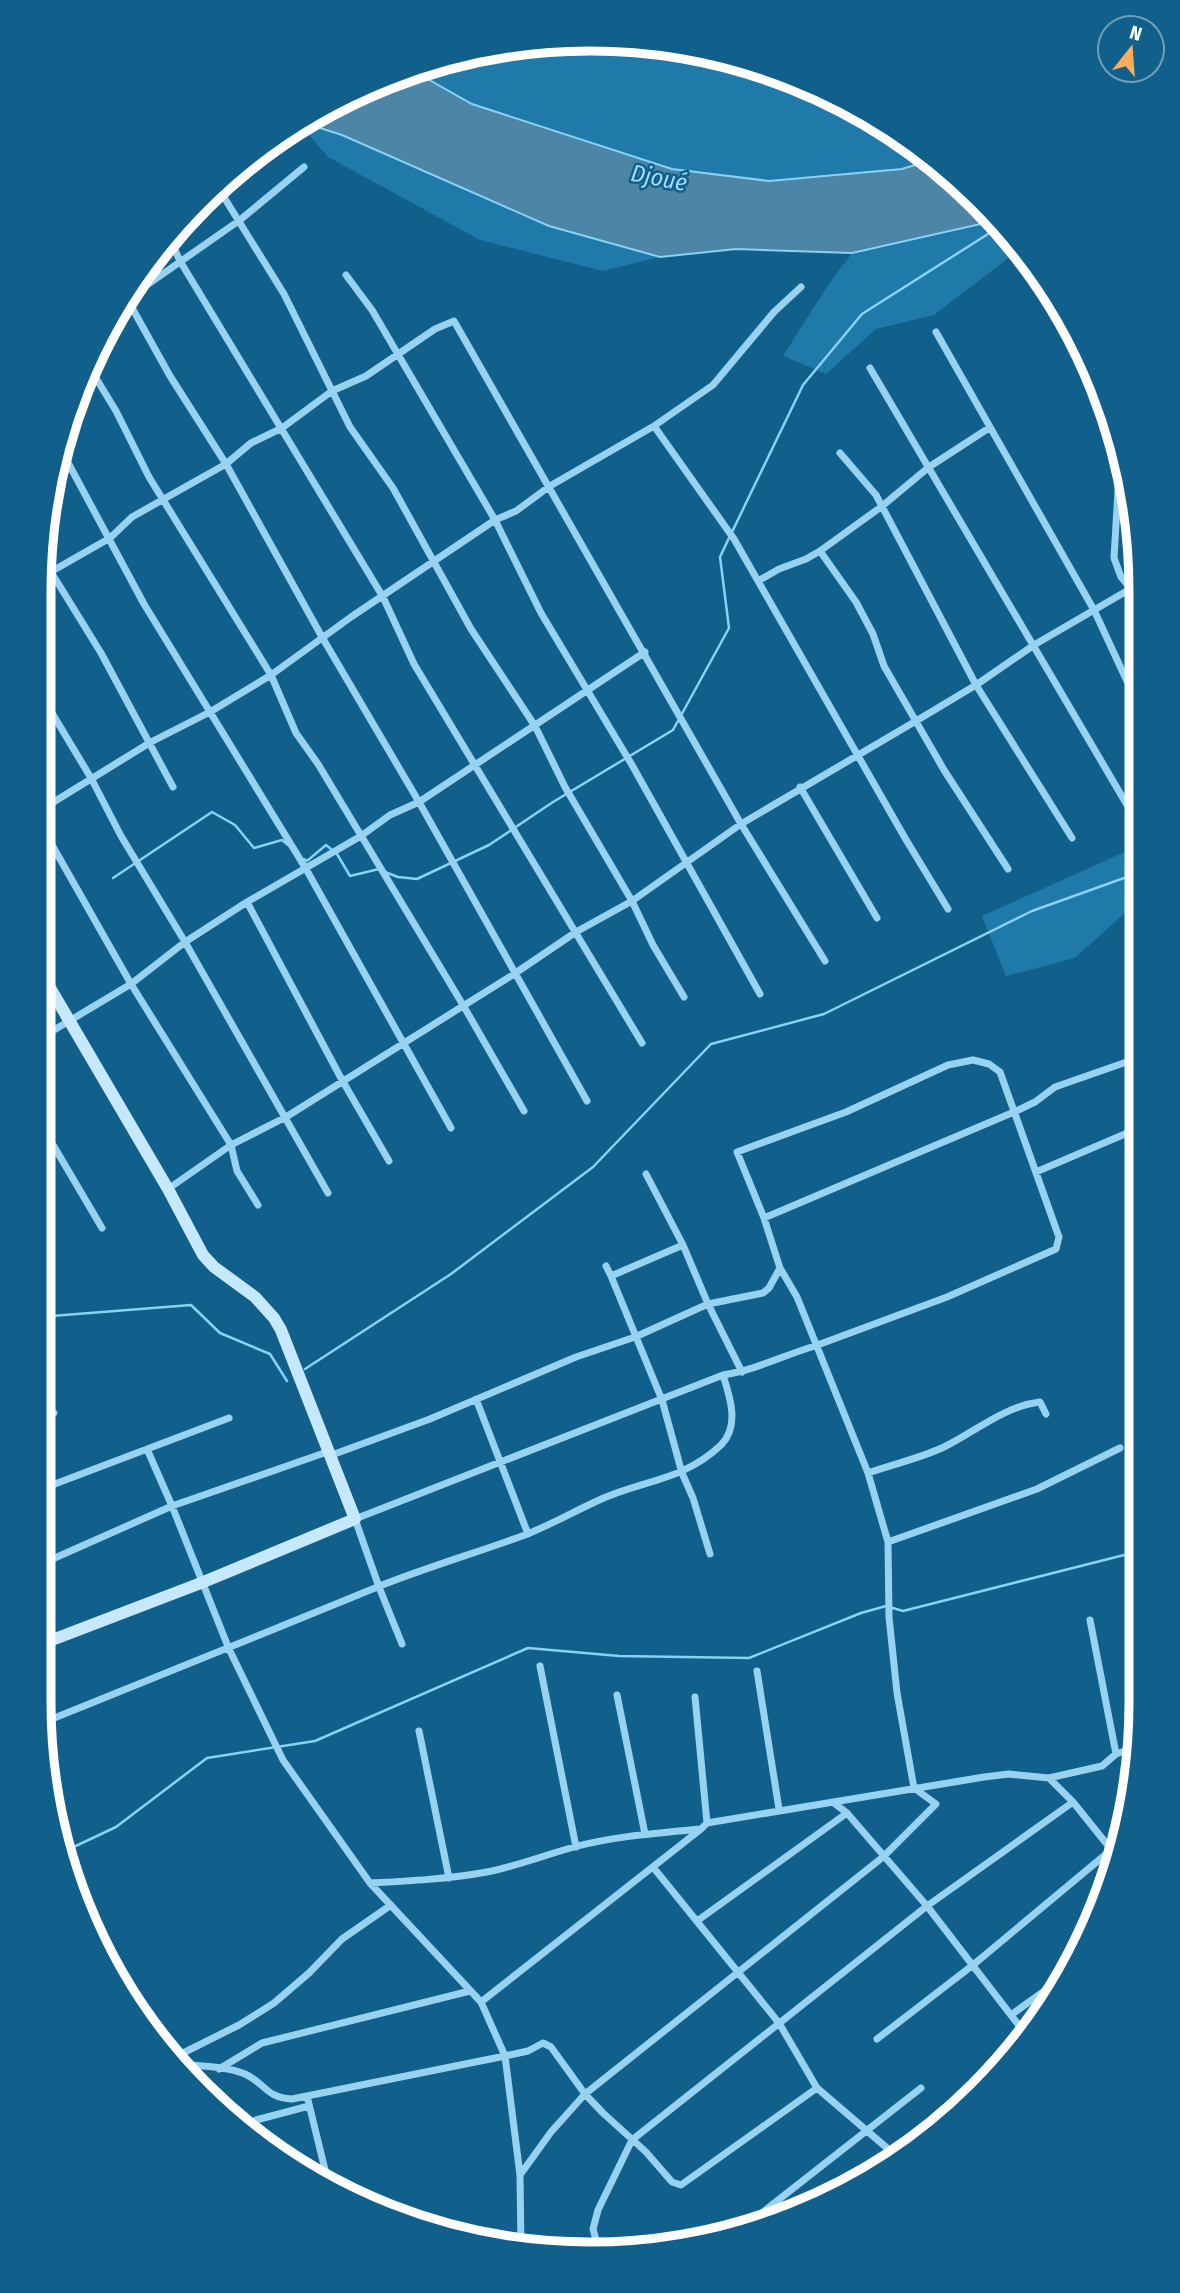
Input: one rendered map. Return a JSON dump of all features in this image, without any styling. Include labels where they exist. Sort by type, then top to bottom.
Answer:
[{"type":"street","points":[[146,285],[240,220],[304,167]]},
{"type":"street","points":[[223,195],[284,294],[350,428],[393,488],[471,629],[535,726],[565,787],[684,997]]},
{"type":"street","points":[[174,248],[383,597],[414,664],[642,1043]]},
{"type":"street","points":[[346,275],[372,310],[495,520],[541,613],[632,765],[760,994]]},
{"type":"street","points":[[51,803],[151,742],[210,712],[271,675],[322,637],[495,520],[516,511],[550,486],[654,426],[713,385],[774,312],[801,287]]},
{"type":"street","points":[[130,308],[226,464],[587,1101]]},
{"type":"street","points":[[52,571],[110,538],[132,517],[226,464],[251,443],[282,428],[332,391],[366,376],[435,329],[454,321],[741,824],[825,961]]},
{"type":"street","points":[[936,332],[1094,610],[1129,686]]},
{"type":"street","points":[[870,368],[1129,808]]},
{"type":"street","points":[[95,377],[163,501],[271,675],[296,733],[463,1005],[524,1111]]},
{"type":"street","points":[[654,426],[734,539],[948,909]]},
{"type":"street","points":[[758,581],[820,551],[881,507],[929,467],[989,428]]},
{"type":"street","points":[[840,453],[876,495],[976,685],[1072,838]]},
{"type":"street","points":[[67,460],[144,604],[306,869],[451,1128]]},
{"type":"street","points":[[1118,483],[1114,558],[1116,567],[1129,581]]},
{"type":"street","points":[[820,551],[856,602],[873,634],[884,666],[944,770],[1008,869]]},
{"type":"street","points":[[51,574],[101,653],[151,742],[173,788]]},
{"type":"street","points":[[168,1189],[230,1145],[286,1116],[514,974],[576,932],[632,901],[741,824],[800,787],[916,721],[976,685],[1034,645],[1129,590]]},
{"type":"street","points":[[51,1031],[131,984],[185,942],[247,902],[361,836],[390,816],[419,802],[645,652]]},
{"type":"street","points":[[51,711],[328,1193]]},
{"type":"street","points":[[800,787],[877,918]]},
{"type":"street","points":[[51,843],[131,984],[230,1145],[237,1171],[258,1205]]},
{"type":"street","points":[[247,902],[342,1080],[389,1161]]},
{"type":"street","points":[[51,990],[168,1189],[203,1255],[214,1267],[256,1297],[281,1330],[402,1644]]},
{"type":"street","points":[[51,1640],[201,1583],[355,1519],[723,1375],[742,1372],[815,1346],[947,1297],[1056,1249],[1059,1237],[1000,1072],[989,1064],[973,1060],[948,1065],[846,1112],[737,1152],[764,1218],[780,1268],[797,1297],[815,1346],[867,1473],[888,1542],[889,1617],[897,1693],[914,1788],[936,1804],[883,1857],[585,2094],[551,2132],[520,2175]]},
{"type":"street","points":[[764,1218],[1014,1112],[1035,1102],[1055,1087],[1129,1061]]},
{"type":"street","points":[[1036,1172],[1129,1132]]},
{"type":"street","points":[[51,1141],[102,1228]]},
{"type":"street","points":[[646,1174],[683,1245],[708,1304],[742,1372]]},
{"type":"street","points":[[611,1276],[683,1245]]},
{"type":"street","points":[[606,1266],[662,1400],[682,1473],[693,1498],[710,1554]]},
{"type":"street","points":[[51,1560],[173,1506],[430,1419],[576,1357],[635,1338],[708,1304],[763,1293],[769,1288],[780,1268]]},
{"type":"street","points":[[51,1719],[379,1587],[528,1534],[600,1500],[682,1473],[722,1444],[729,1433],[732,1405],[723,1375]]},
{"type":"street","points":[[476,1399],[528,1534]]},
{"type":"street","points":[[867,1473],[943,1448],[1014,1408],[1040,1402],[1046,1414]]},
{"type":"street","points":[[51,1485],[229,1418]]},
{"type":"street","points":[[888,1542],[1037,1489],[1120,1448]]},
{"type":"street","points":[[147,1449],[173,1506],[229,1649],[283,1760],[370,1883],[481,2001],[505,2056],[520,2175],[521,2238]]},
{"type":"street","points":[[1090,1620],[1116,1754]]},
{"type":"street","points":[[540,1666],[576,1847]]},
{"type":"street","points":[[757,1671],[779,1809]]},
{"type":"street","points":[[617,1695],[645,1834]]},
{"type":"street","points":[[695,1697],[707,1823]]},
{"type":"street","points":[[419,1731],[449,1878]]},
{"type":"street","points":[[481,2001],[707,1823],[779,1809],[834,1803],[1009,1774],[1049,1778],[1102,1766],[1116,1754],[1127,1750]]},
{"type":"street","points":[[1049,1778],[1073,1802],[1109,1848]]},
{"type":"street","points":[[600,2242],[596,2240],[593,2229],[608,2186],[632,2140],[927,1906],[1073,1802]]},
{"type":"street","points":[[834,1803],[847,1813],[927,1906],[1021,2027]]},
{"type":"street","points":[[697,1921],[847,1813]]},
{"type":"street","points":[[370,1883],[449,1878],[520,1864],[576,1847],[645,1834],[701,1829]]},
{"type":"street","points":[[877,2039],[973,1965],[1108,1852]]},
{"type":"street","points":[[653,1867],[779,2023],[817,2088],[890,2151]]},
{"type":"street","points":[[181,2055],[239,2025],[274,2003],[309,1973],[342,1939],[391,1905]]},
{"type":"street","points":[[1011,2015],[1047,1989]]},
{"type":"street","points":[[219,2069],[262,2043],[470,1991]]},
{"type":"street","points":[[191,2065],[247,2075],[275,2097],[292,2099],[505,2056],[543,2043],[551,2048],[585,2094],[646,2152],[672,2182],[681,2185],[817,2088]]},
{"type":"street","points":[[759,2215],[921,2088]]},
{"type":"street","points":[[307,2096],[326,2173]]},
{"type":"street","points":[[252,2123],[309,2106]]},
{"type":"shaded area","points":[[590,51],[660,55],[730,69],[796,92],[860,123],[920,164],[903,169],[769,181],[672,169],[472,104],[424,77],[520,55]]},
{"type":"shaded area","points":[[315,126],[342,135],[549,226],[660,257],[603,271],[480,240],[328,157],[306,132]]},
{"type":"shaded area","points":[[985,223],[1012,255],[934,315],[876,329],[826,374],[783,356],[828,285],[852,253]]},
{"type":"shaded area","points":[[1129,850],[1129,909],[1075,958],[1006,976],[982,916]]},
{"type":"water","name":"Djoué","points":[[424,77],[472,104],[672,169],[769,181],[902,169],[920,163],[985,223],[852,253],[736,249],[660,257],[549,226],[342,135],[315,126],[351,106]]},
{"type":"waterway","points":[[732,532],[803,385],[862,314],[992,231]]},
{"type":"waterway","points":[[385,872],[398,877],[417,879],[489,845],[553,802],[673,730],[729,628],[720,557],[729,538]]},
{"type":"waterway","points":[[113,878],[212,812],[235,825],[254,848],[282,840],[288,845]]},
{"type":"waterway","points":[[304,859],[307,861],[326,845],[331,849]]},
{"type":"waterway","points":[[337,854],[350,876],[379,869]]},
{"type":"waterway","points":[[305,1369],[451,1274],[593,1167],[711,1044],[824,1014],[1032,911],[1129,876]]},
{"type":"waterway","points":[[51,1316],[191,1305],[220,1333],[270,1354],[287,1381]]},
{"type":"waterway","points":[[71,1848],[116,1827],[207,1758],[315,1741],[528,1648],[619,1656],[749,1658],[861,1613],[886,1606],[903,1611],[1129,1554]]}]
